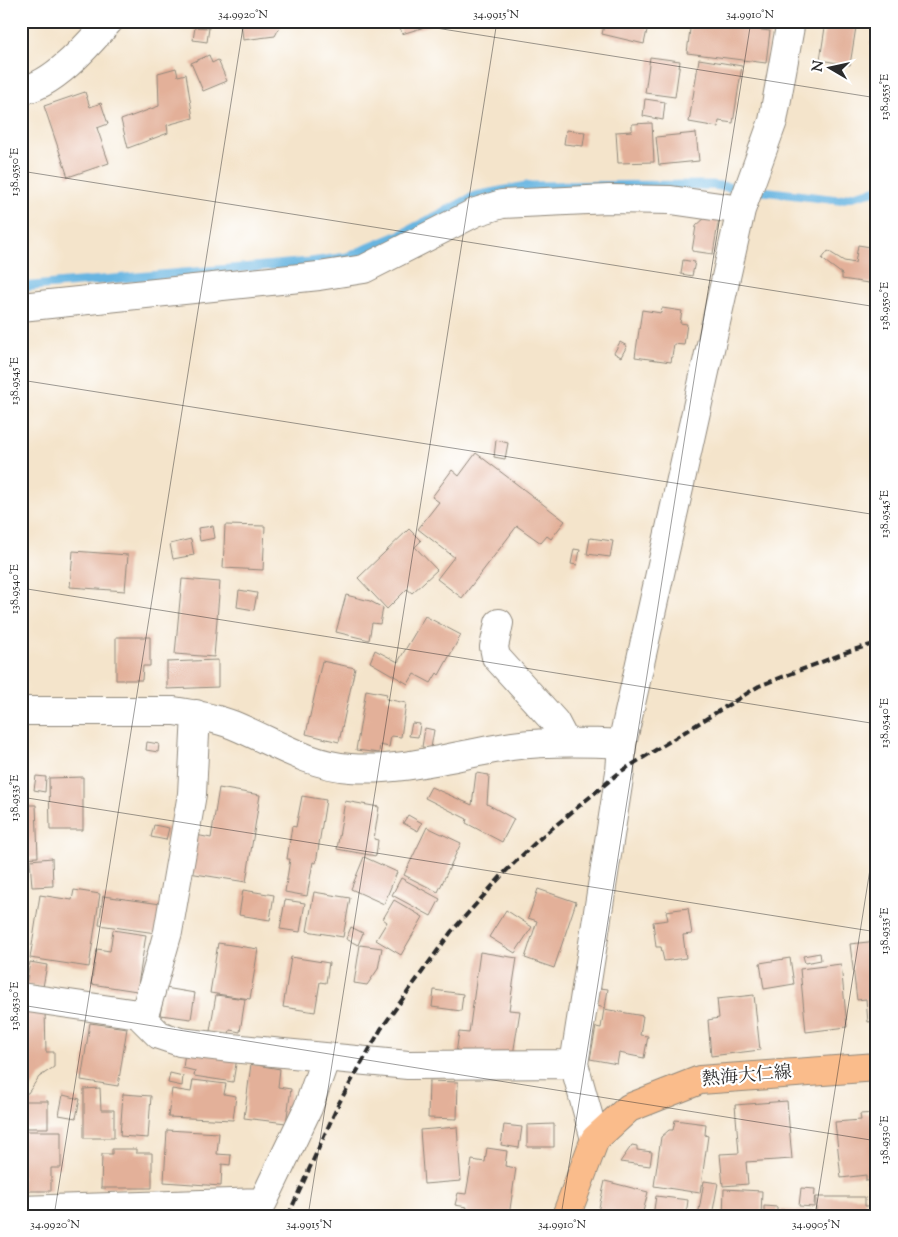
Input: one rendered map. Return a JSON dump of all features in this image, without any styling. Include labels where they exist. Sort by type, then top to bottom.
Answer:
[{"type":"main road","name":"熱海大仁線","points":[[566,1216],[595,1139],[629,1108],[700,1080],[877,1066]]},
{"type":"street","points":[[21,90],[47,80],[91,41],[109,21]]},
{"type":"street","points":[[595,1139],[574,1064],[620,772],[622,744],[746,197],[773,121],[791,21]]},
{"type":"street","points":[[21,307],[319,276],[364,269],[476,212],[502,204],[609,199],[671,200],[746,197]]},
{"type":"street","points":[[499,624],[494,647],[496,657],[556,722],[565,741]]},
{"type":"street","points":[[26,705],[174,711],[196,714],[232,725],[317,763],[348,768],[380,770],[512,746],[565,741],[622,744]]},
{"type":"street","points":[[141,1016],[146,1008],[168,932],[192,794],[196,714]]},
{"type":"street","points":[[21,997],[120,1010],[141,1016],[159,1035],[180,1042],[408,1065],[574,1064]]},
{"type":"street","points":[[21,1210],[88,1212],[260,1209],[308,1108],[326,1058]]},
{"type":"building","points":[[241,21],[283,21],[275,36],[243,40]]},
{"type":"building","points":[[398,21],[430,21],[431,25],[402,34]]},
{"type":"building","points":[[605,21],[649,21],[644,44],[602,34]]},
{"type":"building","points":[[691,21],[770,31],[766,63],[687,53]]},
{"type":"building","points":[[826,21],[857,21],[850,65],[820,60]]},
{"type":"building","points":[[195,27],[209,28],[207,42],[193,40]]},
{"type":"building","points":[[877,32],[877,47],[870,44]]},
{"type":"building","points":[[209,55],[212,63],[218,60],[227,81],[203,91],[191,63]]},
{"type":"building","points":[[650,57],[680,61],[675,97],[645,93]]},
{"type":"building","points":[[699,59],[742,66],[733,123],[719,121],[718,127],[689,122]]},
{"type":"building","points":[[176,68],[178,76],[186,74],[193,118],[167,125],[168,133],[128,148],[121,120],[159,106],[158,73]]},
{"type":"building","points":[[85,92],[90,107],[101,103],[108,124],[97,128],[109,163],[68,177],[44,106]]},
{"type":"building","points":[[645,99],[665,102],[663,120],[643,116]]},
{"type":"building","points":[[652,123],[654,162],[618,163],[616,132],[632,131],[632,124]]},
{"type":"building","points":[[566,130],[585,132],[583,146],[564,144]]},
{"type":"building","points":[[696,133],[699,161],[659,165],[656,137]]},
{"type":"building","points":[[706,217],[719,218],[713,254],[692,251],[696,226]]},
{"type":"building","points":[[858,245],[877,248],[875,284],[842,279],[842,274],[822,259],[828,251],[844,261],[855,263]]},
{"type":"building","points":[[683,260],[695,262],[692,276],[681,274]]},
{"type":"building","points":[[662,308],[682,311],[680,323],[687,324],[684,345],[674,344],[671,362],[635,357],[642,310],[661,313]]},
{"type":"building","points":[[620,342],[627,346],[621,357],[614,353]]},
{"type":"building","points":[[496,440],[508,443],[505,459],[494,457]]},
{"type":"building","points":[[476,453],[565,521],[551,539],[547,536],[541,543],[517,526],[462,598],[437,579],[454,557],[418,529],[439,502],[432,497],[452,470],[459,476]]},
{"type":"building","points":[[225,525],[265,526],[263,570],[223,568]]},
{"type":"building","points":[[213,526],[215,538],[200,541],[198,528]]},
{"type":"building","points":[[409,529],[421,541],[415,547],[437,570],[412,593],[407,589],[387,609],[358,578]]},
{"type":"building","points":[[590,538],[613,541],[610,557],[587,554]]},
{"type":"building","points":[[191,539],[194,555],[173,559],[170,544]]},
{"type":"building","points":[[574,549],[580,550],[577,565],[571,564]]},
{"type":"building","points":[[73,551],[128,555],[125,591],[70,587]]},
{"type":"building","points":[[182,579],[220,582],[214,657],[175,654]]},
{"type":"building","points":[[239,590],[257,593],[254,610],[237,607]]},
{"type":"building","points":[[346,595],[370,601],[383,608],[380,624],[372,623],[369,640],[336,632]]},
{"type":"building","points":[[425,616],[461,635],[439,675],[437,673],[431,683],[414,674],[408,684],[370,662],[375,650],[398,662]]},
{"type":"building","points":[[116,637],[150,637],[150,666],[143,666],[142,680],[116,680]]},
{"type":"building","points":[[218,660],[218,687],[167,689],[167,662]]},
{"type":"building","points":[[322,661],[355,668],[339,742],[306,734]]},
{"type":"building","points":[[366,690],[387,694],[386,699],[406,703],[401,737],[391,736],[389,747],[380,745],[379,753],[356,750]]},
{"type":"building","points":[[412,723],[420,724],[418,737],[409,736]]},
{"type":"building","points":[[425,728],[434,730],[431,748],[422,747]]},
{"type":"building","points":[[147,742],[159,744],[158,752],[146,750]]},
{"type":"building","points":[[476,773],[489,775],[487,804],[514,819],[502,842],[466,823],[467,819],[425,798],[431,787],[472,805]]},
{"type":"building","points":[[36,776],[46,777],[45,792],[34,790]]},
{"type":"building","points":[[83,777],[83,830],[50,830],[49,778]]},
{"type":"building","points":[[219,788],[260,795],[246,882],[189,873],[196,835],[211,838]]},
{"type":"building","points":[[302,796],[326,800],[316,863],[313,862],[307,896],[285,892],[292,826],[296,827]]},
{"type":"building","points":[[345,801],[379,807],[374,839],[378,840],[376,856],[337,849]]},
{"type":"building","points":[[21,805],[36,805],[38,857],[21,858]]},
{"type":"building","points":[[408,815],[422,823],[418,831],[403,823]]},
{"type":"building","points":[[154,825],[169,828],[166,840],[151,837]]},
{"type":"building","points":[[427,827],[461,843],[438,892],[404,875]]},
{"type":"building","points":[[364,857],[397,872],[384,904],[351,889]]},
{"type":"building","points":[[52,858],[53,886],[32,887],[30,860]]},
{"type":"building","points":[[401,878],[440,899],[431,916],[392,895]]},
{"type":"building","points":[[538,889],[576,902],[554,968],[525,958],[537,921],[528,918]]},
{"type":"building","points":[[74,890],[100,894],[89,967],[30,958],[40,895],[72,900]]},
{"type":"building","points":[[243,890],[274,895],[270,920],[239,915]]},
{"type":"building","points":[[314,892],[350,898],[343,937],[307,931]]},
{"type":"building","points":[[103,896],[161,904],[156,933],[99,925]]},
{"type":"building","points":[[285,900],[305,903],[300,932],[280,929]]},
{"type":"building","points":[[394,900],[423,917],[401,955],[376,940],[387,922],[383,919]]},
{"type":"building","points":[[688,908],[692,934],[683,935],[686,958],[664,961],[661,947],[656,947],[653,922],[668,920],[666,911]]},
{"type":"building","points":[[506,910],[532,927],[515,953],[489,937]]},
{"type":"building","points":[[351,927],[363,933],[358,945],[346,939]]},
{"type":"building","points":[[113,930],[146,935],[137,991],[91,984],[97,949],[110,951]]},
{"type":"building","points":[[877,941],[877,1021],[868,1022],[866,999],[857,1000],[850,944]]},
{"type":"building","points":[[218,943],[258,949],[250,999],[210,993]]},
{"type":"building","points":[[360,945],[382,948],[378,969],[367,985],[354,983]]},
{"type":"building","points":[[480,952],[517,958],[509,1010],[520,1011],[513,1055],[456,1054],[459,1032],[469,1033]]},
{"type":"building","points":[[820,953],[821,960],[805,963],[803,956]]},
{"type":"building","points":[[291,957],[329,963],[326,983],[320,982],[315,1012],[283,1007]]},
{"type":"building","points":[[790,958],[794,984],[764,989],[760,963]]},
{"type":"building","points":[[30,962],[47,965],[43,987],[26,984]]},
{"type":"building","points":[[841,964],[847,1027],[806,1032],[800,969]]},
{"type":"building","points":[[165,988],[195,993],[191,1019],[160,1015]]},
{"type":"building","points":[[600,988],[608,989],[605,1008],[597,1006]]},
{"type":"building","points":[[434,990],[463,994],[461,1011],[432,1007]]},
{"type":"building","points":[[216,995],[245,999],[240,1032],[230,1030],[229,1034],[210,1031]]},
{"type":"building","points":[[754,995],[760,1050],[711,1056],[708,1020],[719,1018],[717,999]]},
{"type":"building","points":[[604,1009],[643,1016],[640,1035],[648,1036],[644,1058],[619,1053],[617,1064],[590,1059],[596,1027],[601,1028]]},
{"type":"building","points":[[45,1010],[46,1052],[54,1052],[54,1067],[39,1077],[28,1093],[21,1094],[21,1018],[26,1017],[26,1011]]},
{"type":"building","points":[[90,1023],[127,1028],[118,1086],[81,1080]]},
{"type":"building","points":[[185,1052],[237,1058],[233,1082],[194,1076],[195,1071],[183,1068]]},
{"type":"building","points":[[251,1064],[280,1069],[278,1087],[291,1089],[286,1123],[244,1118]]},
{"type":"building","points":[[170,1073],[183,1076],[182,1086],[168,1083]]},
{"type":"building","points":[[193,1080],[226,1084],[224,1094],[236,1096],[233,1120],[168,1117],[172,1089],[191,1092]]},
{"type":"building","points":[[429,1081],[458,1082],[457,1119],[428,1118]]},
{"type":"building","points":[[100,1088],[101,1110],[114,1110],[114,1138],[84,1138],[84,1089]]},
{"type":"building","points":[[123,1094],[151,1096],[148,1138],[120,1136]]},
{"type":"building","points":[[63,1095],[80,1099],[76,1118],[59,1115]]},
{"type":"building","points":[[21,1101],[48,1101],[48,1128],[21,1128]]},
{"type":"building","points":[[787,1101],[792,1159],[746,1162],[748,1184],[723,1186],[720,1154],[739,1153],[735,1105]]},
{"type":"building","points":[[877,1113],[877,1180],[866,1181],[866,1175],[841,1178],[835,1122],[861,1120],[860,1114]]},
{"type":"building","points":[[675,1120],[706,1124],[705,1135],[708,1136],[700,1193],[654,1186],[661,1137],[669,1130],[673,1130]]},
{"type":"building","points":[[554,1124],[554,1147],[527,1147],[527,1125]]},
{"type":"building","points":[[504,1125],[522,1127],[519,1148],[501,1145]]},
{"type":"building","points":[[457,1127],[461,1181],[424,1184],[420,1130]]},
{"type":"building","points":[[167,1130],[219,1133],[217,1154],[231,1155],[230,1165],[222,1164],[221,1186],[164,1182]]},
{"type":"building","points":[[22,1131],[61,1131],[61,1168],[51,1168],[51,1191],[22,1191]]},
{"type":"building","points":[[632,1145],[637,1146],[637,1150],[652,1152],[650,1166],[620,1162]]},
{"type":"building","points":[[487,1148],[507,1151],[505,1166],[516,1168],[509,1216],[465,1216],[467,1207],[455,1205],[458,1193],[466,1194],[472,1160],[485,1162]]},
{"type":"building","points":[[112,1149],[136,1149],[136,1153],[152,1153],[152,1188],[101,1188],[102,1154],[112,1154]]},
{"type":"building","points":[[605,1181],[648,1192],[642,1216],[597,1216]]},
{"type":"building","points":[[704,1181],[718,1183],[712,1216],[698,1216]]},
{"type":"building","points":[[801,1188],[815,1189],[814,1207],[799,1206]]},
{"type":"building","points":[[724,1189],[762,1191],[761,1216],[723,1216]]},
{"type":"building","points":[[656,1196],[688,1200],[686,1216],[653,1216]]},
{"type":"building","points":[[816,1197],[865,1197],[865,1206],[873,1206],[873,1216],[816,1216]]},
{"type":"building","points":[[764,1206],[777,1207],[777,1216],[764,1216]]},
{"type":"building","points":[[780,1210],[811,1211],[810,1216],[780,1216]]},
{"type":"waterway","points":[[21,287],[310,262],[347,257],[400,235],[475,196],[526,186],[712,185],[838,200],[877,190]]},
{"type":"railway","points":[[288,1216],[339,1103],[381,1029],[451,932],[505,872],[538,840],[620,772],[759,686],[850,651],[877,643]]}]
